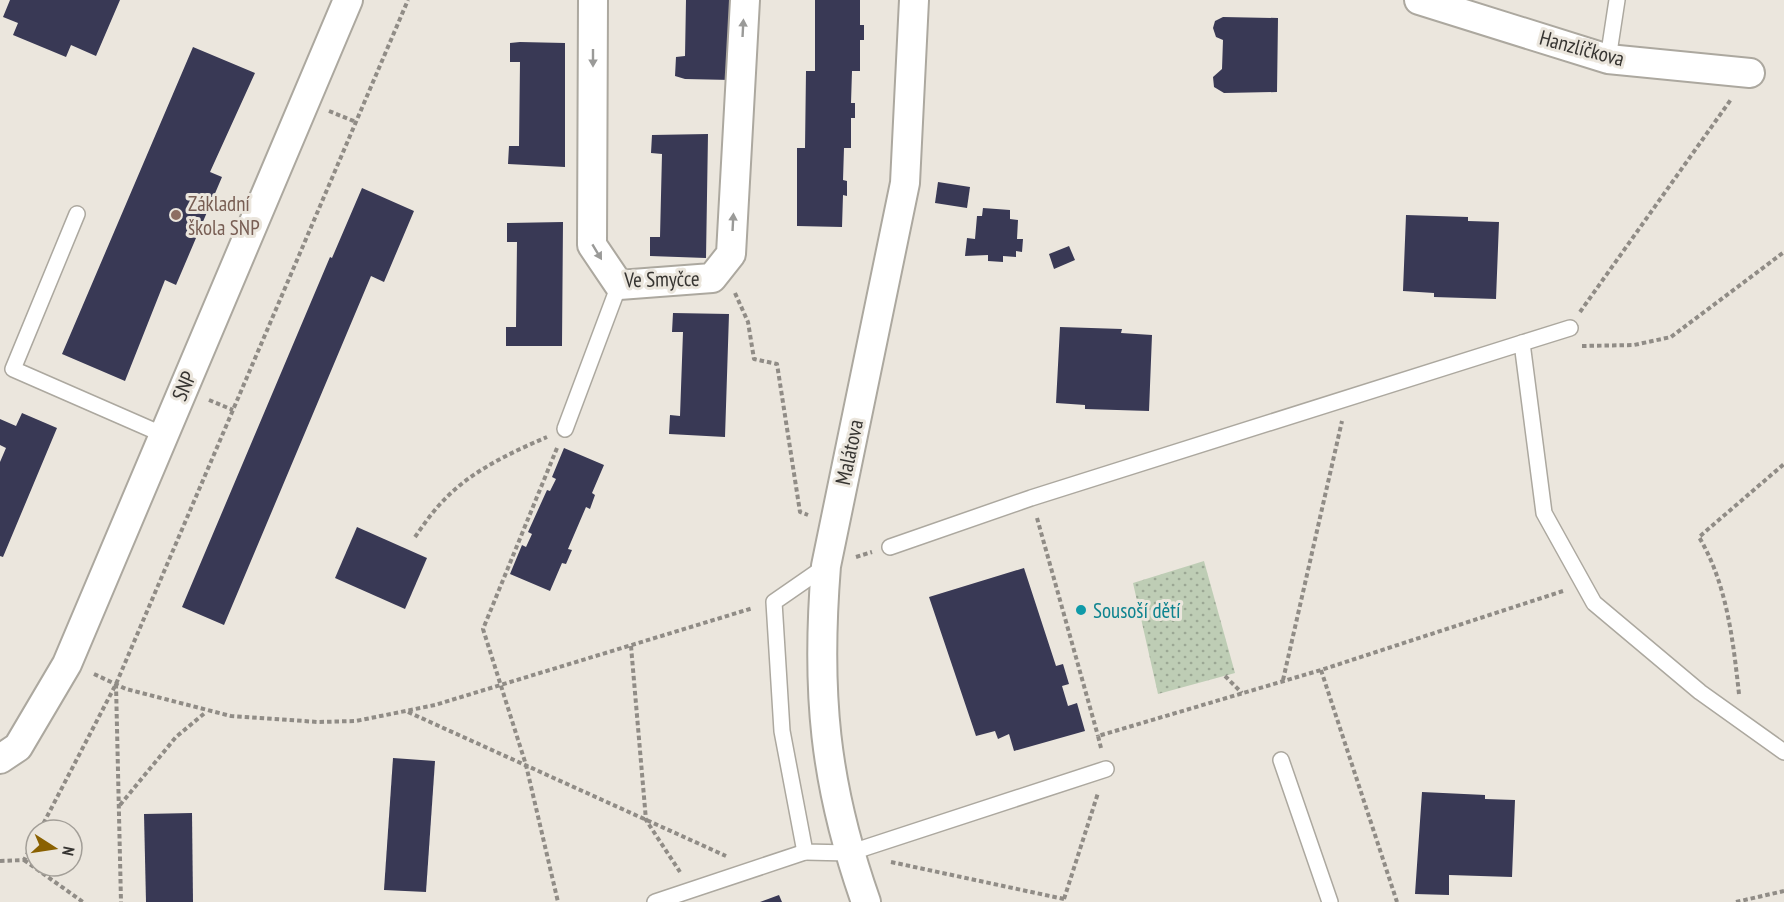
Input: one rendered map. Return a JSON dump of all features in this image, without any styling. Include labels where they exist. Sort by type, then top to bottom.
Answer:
[{"type":"street","name":"SNP","points":[[0,759],[18,747],[67,664],[348,0]]},
{"type":"street","name":"Ve Smyčce","points":[[593,0],[592,244],[619,285],[712,278],[731,254],[745,0]]},
{"type":"street","name":"Malátova","points":[[866,902],[849,853],[834,795],[825,738],[821,670],[826,566],[905,183],[914,0]]},
{"type":"street","name":"Hanzlíčkova","points":[[1419,0],[1608,59],[1750,74]]},
{"type":"lane","points":[[1608,59],[1617,0]]},
{"type":"lane","points":[[77,214],[13,369],[164,435]]},
{"type":"lane","points":[[565,429],[619,285]]},
{"type":"lane","points":[[890,547],[1031,498],[1570,328]]},
{"type":"lane","points":[[1521,343],[1544,513],[1594,603],[1700,692],[1784,752]]},
{"type":"lane","points":[[805,852],[782,731],[774,602],[826,566]]},
{"type":"lane","points":[[1281,760],[1330,902]]},
{"type":"lane","points":[[655,902],[805,852],[849,853],[1106,769]]},
{"type":"path","points":[[46,818],[117,684],[408,0]]},
{"type":"path","points":[[1570,328],[1750,74]]},
{"type":"path","points":[[1581,346],[1634,345],[1671,337],[1784,252]]},
{"type":"path","points":[[748,322],[754,359],[777,364],[800,512],[834,524]]},
{"type":"path","points":[[1282,681],[1347,398]]},
{"type":"path","points":[[415,537],[444,499],[467,480],[519,449],[565,429]]},
{"type":"path","points":[[558,902],[526,765],[483,628],[565,429]]},
{"type":"path","points":[[1742,722],[1733,634],[1713,560],[1700,537],[1784,464]]},
{"type":"path","points":[[849,853],[1064,901],[1106,769],[1031,498]]},
{"type":"path","points":[[1098,736],[1321,670],[1584,585]]},
{"type":"path","points":[[89,672],[126,689],[207,711],[246,718],[356,722],[407,712],[501,686],[746,610]]},
{"type":"path","points":[[631,646],[646,820],[692,890]]},
{"type":"path","points":[[1321,670],[1397,902]]},
{"type":"path","points":[[1226,676],[1242,693]]},
{"type":"path","points":[[117,684],[122,902]]},
{"type":"path","points":[[119,805],[176,737],[207,711]]},
{"type":"path","points":[[407,712],[754,869]]},
{"type":"path","points":[[0,861],[24,860]]},
{"type":"path","points":[[49,878],[82,902]]},
{"type":"path","points":[[1736,902],[1784,891]]},
{"type":"green space","points":[[1204,561],[1235,673],[1158,694],[1133,583]]},
{"type":"building","points":[[10,0],[120,0],[96,56],[71,45],[66,57],[13,35],[18,23],[3,17]]},
{"type":"building","points":[[686,0],[732,0],[731,80],[685,79],[675,76],[676,57],[685,56]]},
{"type":"building","points":[[815,0],[860,0],[860,25],[864,25],[864,40],[860,40],[860,71],[852,71],[851,103],[855,103],[855,118],[851,118],[851,148],[844,148],[843,180],[847,181],[847,196],[843,195],[842,227],[797,226],[797,148],[805,148],[806,71],[815,71]]},
{"type":"building","points":[[1223,17],[1278,18],[1277,92],[1224,93],[1214,87],[1213,77],[1222,69],[1223,40],[1216,37],[1213,28],[1215,21]]},
{"type":"building","points":[[510,43],[565,43],[565,167],[508,164],[509,146],[519,146],[520,62],[510,62]]},
{"type":"building","points":[[193,47],[255,73],[210,172],[222,177],[176,285],[165,280],[125,381],[62,354]]},
{"type":"building","points":[[708,134],[706,258],[650,256],[650,237],[660,237],[662,154],[651,153],[652,135]]},
{"type":"building","points":[[938,182],[970,187],[967,208],[935,203]]},
{"type":"building","points":[[362,188],[414,211],[384,282],[371,276],[224,625],[182,607],[330,257],[332,258]]},
{"type":"building","points":[[983,208],[1010,210],[1010,219],[1018,220],[1017,239],[1023,239],[1022,252],[1016,251],[1016,257],[1003,256],[1003,262],[988,261],[988,255],[965,256],[967,238],[975,239],[977,216],[982,216]]},
{"type":"building","points":[[1406,215],[1468,217],[1468,221],[1499,222],[1496,299],[1434,297],[1434,293],[1403,291]]},
{"type":"building","points":[[563,222],[562,346],[506,346],[506,327],[516,327],[517,242],[507,242],[507,223]]},
{"type":"building","points":[[1069,246],[1075,260],[1054,269],[1049,254]]},
{"type":"building","points":[[673,313],[729,314],[725,437],[669,434],[670,415],[680,416],[683,332],[672,332]]},
{"type":"building","points":[[1060,327],[1122,329],[1121,333],[1152,335],[1149,411],[1085,409],[1085,405],[1056,403]]},
{"type":"building","points":[[22,413],[57,428],[3,557],[0,556],[0,462],[6,448],[0,445],[0,419],[16,426]]},
{"type":"building","points":[[564,448],[604,465],[592,493],[595,495],[590,509],[586,507],[568,549],[572,550],[566,564],[562,563],[550,591],[510,574],[522,545],[526,547],[532,534],[528,532],[547,490],[550,491],[556,479],[552,477]]},
{"type":"building","points":[[357,527],[427,558],[405,609],[335,578]]},
{"type":"building","points":[[1024,568],[1056,666],[1063,664],[1069,684],[1062,686],[1068,706],[1077,703],[1085,731],[1014,751],[1009,734],[998,739],[995,731],[976,736],[929,597]]},
{"type":"building","points":[[393,758],[435,761],[426,892],[384,890]]},
{"type":"building","points":[[1422,792],[1485,795],[1485,799],[1515,800],[1512,877],[1449,875],[1449,895],[1415,894]]},
{"type":"building","points":[[192,813],[193,902],[146,902],[144,814]]},
{"type":"building","points":[[779,895],[782,902],[760,902]]},
{"type":"place","name":"Základní škola SNP","points":[[176,215]]},
{"type":"place","name":"Sousoší dětí","points":[[1081,610]]}]
